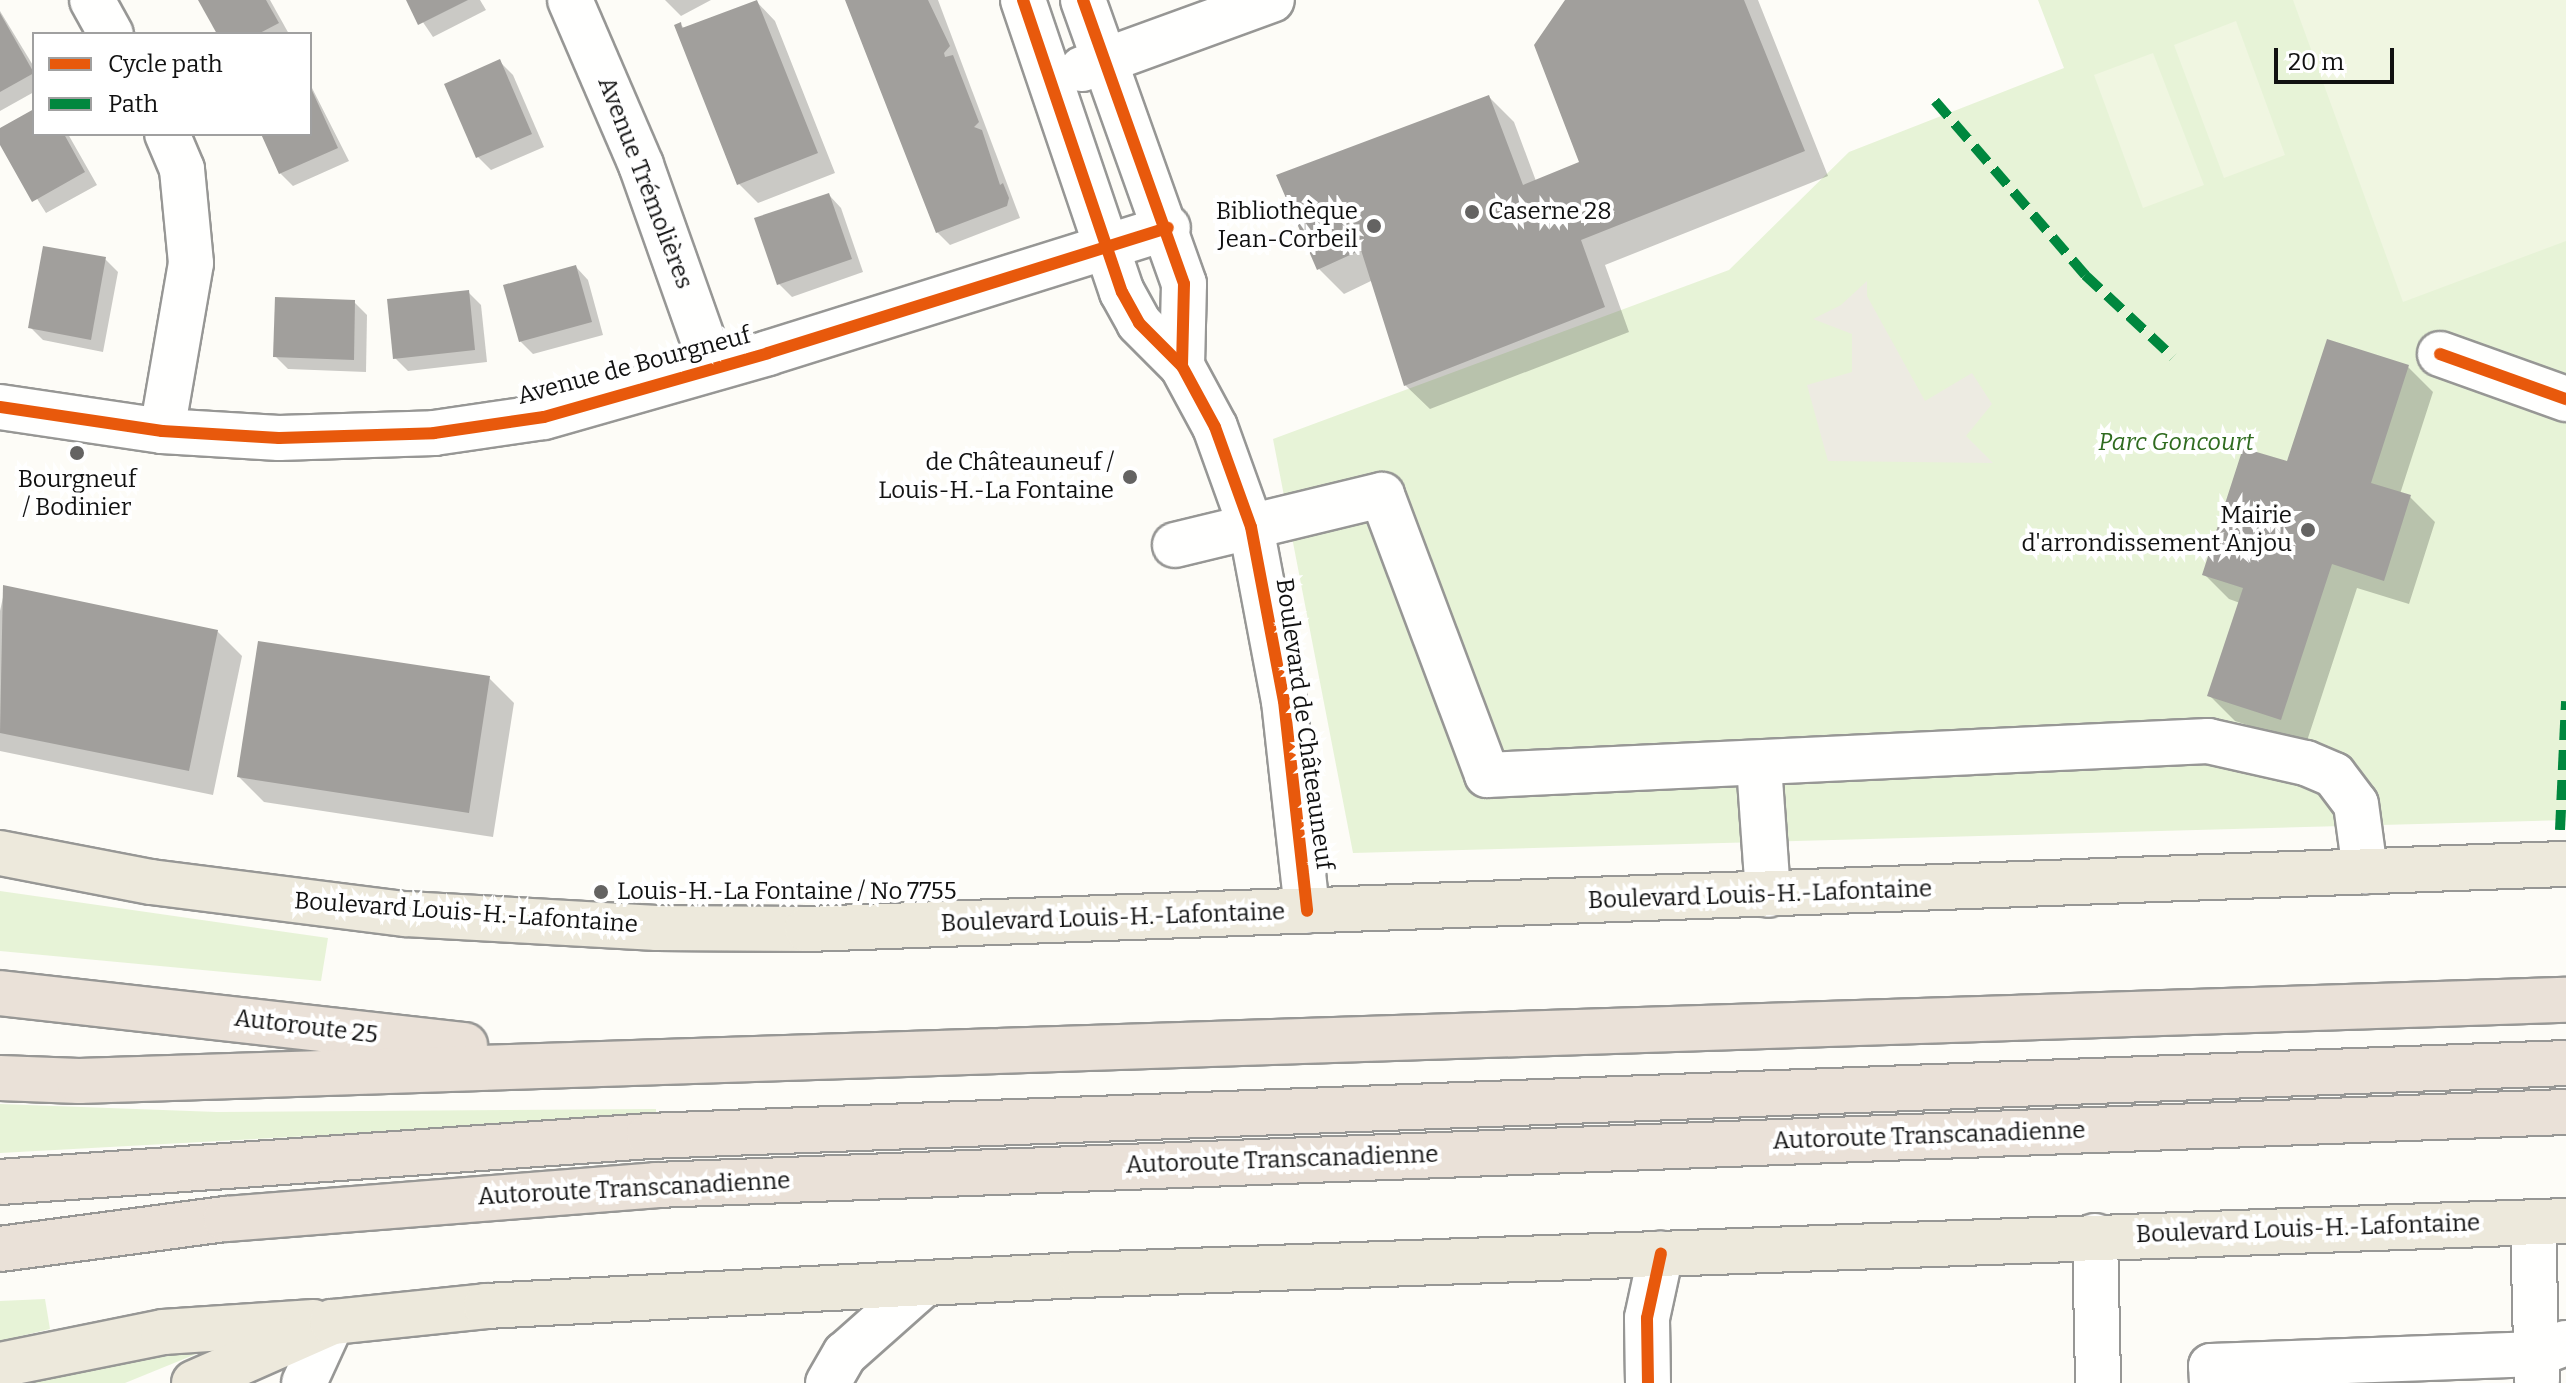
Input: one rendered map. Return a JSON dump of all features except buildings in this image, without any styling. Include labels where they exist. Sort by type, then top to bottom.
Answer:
[{"type":"highway","name":"Autoroute 25","points":[[0,993],[611,1062]]},
{"type":"highway","points":[[0,1078],[79,1081],[2566,1000]]},
{"type":"highway","points":[[0,1182],[649,1136],[2566,1063]]},
{"type":"highway","name":"Autoroute Transcanadienne","points":[[0,1249],[226,1219],[656,1185],[2566,1112]]},
{"type":"main road","name":"Boulevard Louis-H.-Lafontaine","points":[[0,853],[151,882],[307,902],[573,924],[807,929],[2566,864]]},
{"type":"main road","name":"Boulevard Louis-H.-Lafontaine","points":[[194,1383],[332,1322],[683,1292],[2095,1236],[2549,1222]]},
{"type":"main road","points":[[0,1365],[163,1332],[332,1322]]},
{"type":"street","points":[[92,0],[110,32]]},
{"type":"street","name":"Avenue Trémolières","points":[[570,0],[641,165],[713,368]]},
{"type":"street","name":"Boulevard de Châteauneuf","points":[[1023,0],[1053,79],[1105,246],[1139,323],[1182,366],[1215,427],[1251,527],[1284,701],[1307,911]]},
{"type":"street","name":"Boulevard de Châteauneuf","points":[[1083,0],[1108,60],[1168,228],[1184,284],[1182,366]]},
{"type":"street","points":[[1053,79],[1272,0]]},
{"type":"street","points":[[162,431],[191,263],[182,169],[168,136]]},
{"type":"street","name":"Avenue de Bourgneuf","points":[[0,407],[162,431],[279,438],[434,433],[544,417],[1168,228]]},
{"type":"street","points":[[2440,354],[2566,399]]},
{"type":"street","points":[[1175,545],[1382,495],[1487,775],[1759,765],[2208,741],[2306,763],[2334,775],[2347,787],[2359,813],[2365,871]]},
{"type":"street","points":[[1759,765],[1768,895]]},
{"type":"street","points":[[2212,1383],[2211,1366],[2547,1360],[2549,1222]]},
{"type":"street","points":[[2095,1236],[2098,1383]]},
{"type":"street","points":[[1648,1383],[1648,1310],[1661,1253]]},
{"type":"street","points":[[828,1383],[845,1354],[925,1283]]},
{"type":"street","points":[[304,1383],[332,1322]]},
{"type":"green space","name":"Parc Goncourt","points":[[2038,0],[2566,0],[2566,820],[1353,853],[1273,439],[1729,270],[1849,152],[2064,68]]},
{"type":"green space","points":[[2293,0],[2566,0],[2566,241],[2403,302]]},
{"type":"green space","points":[[2236,21],[2285,155],[2224,178],[2174,45]]},
{"type":"green space","points":[[2153,53],[2204,185],[2143,208],[2094,75]]},
{"type":"green space","points":[[0,891],[328,938],[321,981],[0,951]]},
{"type":"green space","points":[[0,1104],[217,1112],[656,1109],[656,1117],[0,1153]]},
{"type":"green space","points":[[45,1299],[50,1329],[0,1341],[0,1301]]},
{"type":"green space","points":[[206,1350],[125,1383],[17,1383],[59,1373]]},
{"type":"shaded area","points":[[1867,281],[1867,296],[1925,401],[1972,373],[1992,404],[1966,436],[1993,463],[1828,461],[1807,385],[1852,372],[1852,334],[1813,319],[1841,305]]},
{"type":"marked path","points":[[1935,101],[2085,275],[2173,357]]},
{"type":"marked path","points":[[2560,830],[2566,701]]},
{"type":"cycle path","points":[[1023,0],[1122,292],[1139,323],[1182,366],[1215,427],[1251,527],[1284,701],[1307,911]]},
{"type":"cycle path","points":[[1083,0],[1184,284],[1182,366]]},
{"type":"cycle path","points":[[0,407],[162,431],[279,438],[434,433],[544,417],[768,353],[1168,228]]},
{"type":"cycle path","points":[[2440,354],[2566,399]]},
{"type":"cycle path","points":[[1648,1383],[1647,1318],[1661,1253]]},
{"type":"place","name":"Caserne 28","points":[[1472,212]]},
{"type":"place","name":"Bibliothèque Jean-Corbeil","points":[[1374,226]]},
{"type":"place","name":"Bourgneuf / Bodinier","points":[[77,453]]},
{"type":"place","name":"de Châteauneuf / Louis-H.-La Fontaine","points":[[1130,477]]},
{"type":"place","name":"Mairie d'arrondissement Anjou","points":[[2308,530]]},
{"type":"place","name":"Louis-H.-La Fontaine / No 7755","points":[[601,892]]}]
